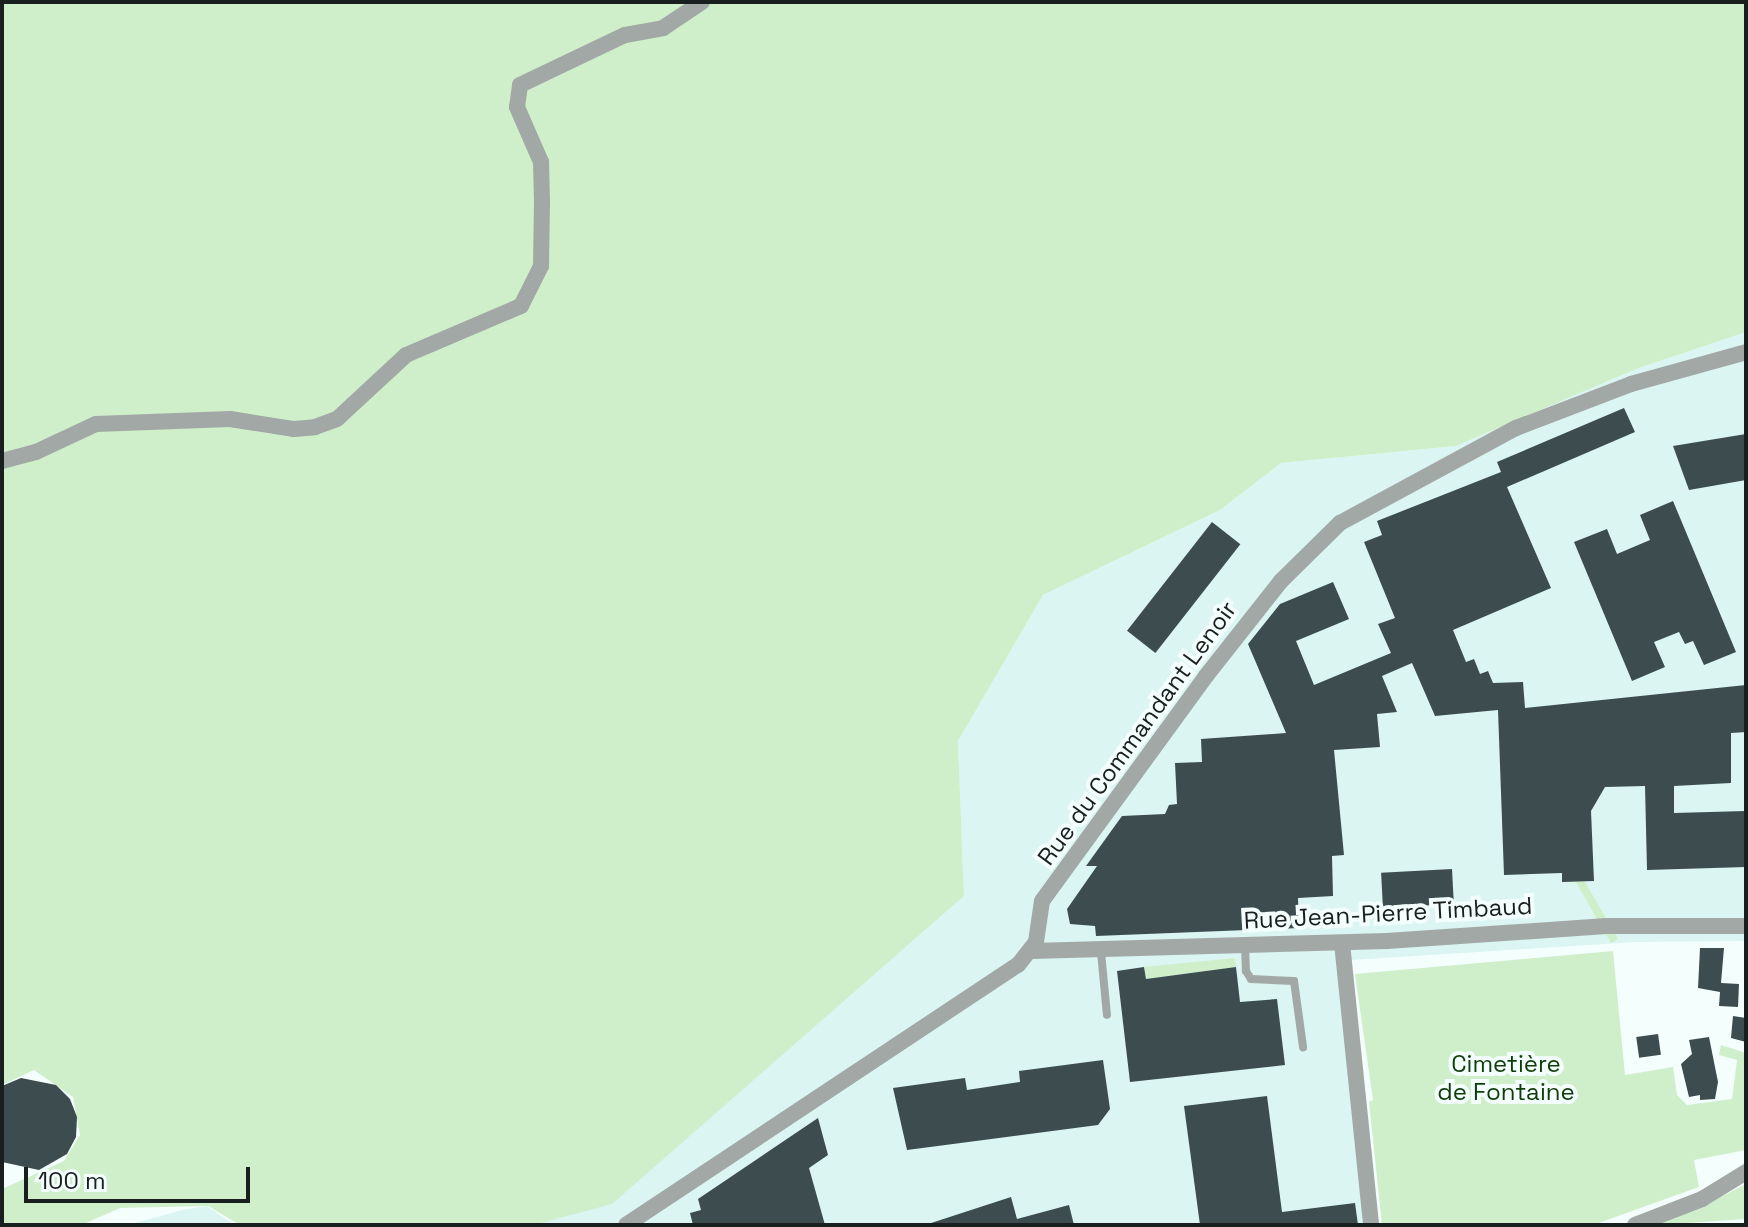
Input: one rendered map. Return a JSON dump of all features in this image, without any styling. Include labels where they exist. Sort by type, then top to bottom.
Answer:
[{"type":"street","points":[[2,461],[36,452],[96,424],[230,419],[294,429],[315,427],[337,419],[406,355],[509,313],[531,296],[541,266],[541,162],[517,107],[520,85],[625,35],[663,28],[702,2]]},
{"type":"street","name":"Rue du Commandant Lenoir","points":[[1032,951],[1042,901],[1261,604],[1340,523],[1516,428],[1631,384],[1746,352]]},
{"type":"street","name":"Rue Jean-Pierre Timbaud","points":[[1032,951],[1101,952],[1342,943],[1513,930],[1746,926]]},
{"type":"street","points":[[1342,943],[1371,1225]]},
{"type":"street","points":[[626,1225],[1032,951]]},
{"type":"street","points":[[1635,1225],[1702,1199],[1746,1172]]},
{"type":"lane","points":[[1245,945],[1246,971],[1251,979],[1294,981],[1303,1047]]},
{"type":"lane","points":[[1101,952],[1107,1015]]},
{"type":"shaded area","points":[[1746,332],[1746,941],[1635,942],[1351,960],[1378,1225],[534,1225],[612,1203],[964,896],[958,741],[1043,595],[1220,510],[1281,463],[1456,446],[1636,369]]},
{"type":"shaded area","points":[[207,1206],[234,1225],[128,1225],[182,1210]]},
{"type":"green space","points":[[2,2],[1746,2],[1746,332],[1636,369],[1456,446],[1281,463],[1220,510],[1043,595],[958,741],[964,896],[612,1204],[534,1225],[240,1225],[208,1206],[120,1208],[86,1223],[2,1225],[2,1189],[64,1161],[80,1135],[73,1097],[34,1070],[2,1085]]},
{"type":"green space","points":[[1516,762],[1618,939],[1611,943],[1509,766]]},
{"type":"green space","name":"Cimetière de Fontaine","points":[[1613,951],[1625,1075],[1673,1067],[1677,1095],[1687,1105],[1732,1099],[1737,1060],[1719,1055],[1721,1045],[1746,1053],[1746,1150],[1694,1160],[1699,1187],[1593,1225],[1382,1225],[1369,1102],[1373,1100],[1355,974]]},
{"type":"green space","points":[[1235,958],[1236,967],[1146,979],[1144,967]]},
{"type":"green space","points":[[1746,1184],[1746,1219],[1657,1225],[1705,1205]]},
{"type":"building","points":[[1624,408],[1635,432],[1507,487],[1551,588],[1453,630],[1466,662],[1474,659],[1480,674],[1488,671],[1493,683],[1523,682],[1525,708],[1746,685],[1746,732],[1731,733],[1731,783],[1674,786],[1674,813],[1746,811],[1746,867],[1647,870],[1645,786],[1605,787],[1591,811],[1594,881],[1562,882],[1562,873],[1504,875],[1498,710],[1435,716],[1412,663],[1382,676],[1397,712],[1377,714],[1380,747],[1334,750],[1344,855],[1332,856],[1333,896],[1298,898],[1299,928],[1096,936],[1095,926],[1070,924],[1067,909],[1097,866],[1086,866],[1122,816],[1165,814],[1169,805],[1177,804],[1175,763],[1202,762],[1201,739],[1286,733],[1248,644],[1280,604],[1333,582],[1349,619],[1296,641],[1314,685],[1391,653],[1378,624],[1395,618],[1364,542],[1382,535],[1377,521],[1501,472],[1497,462]]},
{"type":"building","points":[[1746,434],[1746,480],[1689,490],[1673,446]]},
{"type":"building","points":[[1673,501],[1736,652],[1704,665],[1693,641],[1685,644],[1679,632],[1654,642],[1665,667],[1632,681],[1574,542],[1607,529],[1617,554],[1650,540],[1640,515]]},
{"type":"building","points":[[1212,522],[1240,544],[1155,653],[1127,631]]},
{"type":"building","points":[[1452,869],[1454,904],[1383,908],[1381,873]]},
{"type":"building","points":[[1700,948],[1724,948],[1721,983],[1739,984],[1738,1007],[1719,1006],[1720,992],[1698,988]]},
{"type":"building","points":[[1144,967],[1146,979],[1236,967],[1240,1002],[1277,999],[1285,1065],[1130,1082],[1117,971]]},
{"type":"building","points":[[1733,1016],[1746,1018],[1746,1042],[1731,1038]]},
{"type":"building","points":[[1658,1034],[1661,1055],[1639,1058],[1636,1037]]},
{"type":"building","points":[[1709,1037],[1718,1082],[1715,1099],[1700,1100],[1700,1095],[1689,1097],[1681,1064],[1692,1054],[1689,1040]]},
{"type":"building","points":[[1103,1060],[1110,1109],[1098,1125],[907,1150],[893,1088],[965,1078],[967,1090],[1020,1082],[1019,1071]]},
{"type":"building","points":[[21,1078],[56,1085],[70,1099],[77,1117],[76,1137],[67,1154],[39,1170],[2,1162],[2,1086]]},
{"type":"building","points":[[1267,1096],[1282,1212],[1355,1203],[1358,1225],[1200,1225],[1184,1106]]},
{"type":"building","points":[[818,1118],[828,1155],[809,1168],[825,1225],[693,1225],[690,1213],[701,1210],[698,1199]]},
{"type":"building","points":[[1011,1197],[1017,1219],[1069,1205],[1074,1225],[925,1225]]}]
